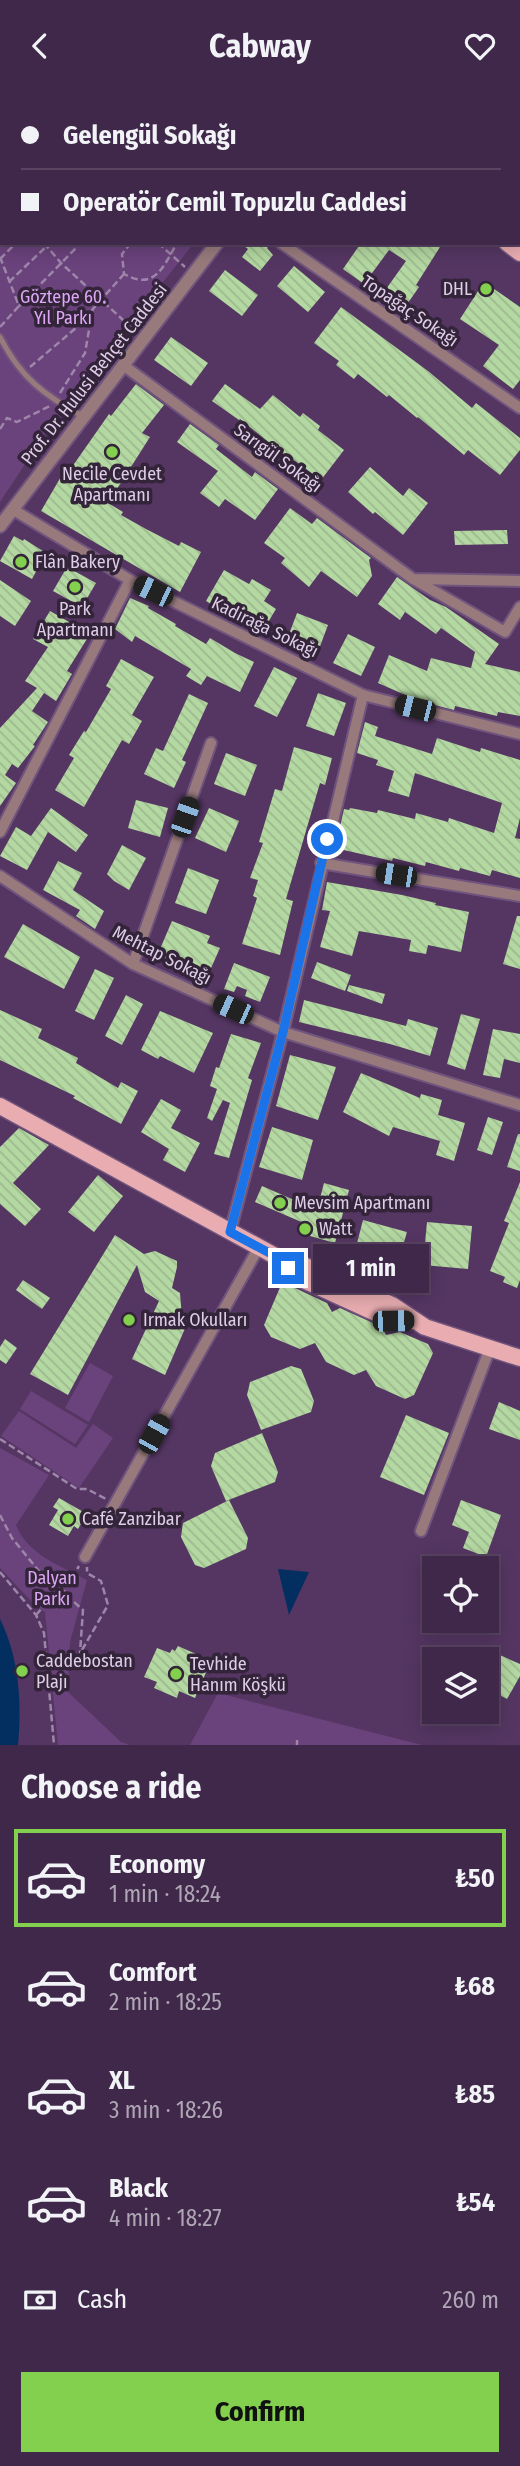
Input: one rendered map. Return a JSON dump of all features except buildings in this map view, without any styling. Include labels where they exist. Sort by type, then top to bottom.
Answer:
[{"type":"main road","points":[[0,1107],[277,1257],[299,1278],[393,1321],[415,1321],[425,1327],[520,1358]]},
{"type":"street","name":"Prof. Dr. Hulusi Behçet Caddesi","points":[[0,526],[215,245]]},
{"type":"street","name":"Topağaç Sokağı","points":[[284,245],[520,408]]},
{"type":"street","name":"Sarıgül Sokağı","points":[[123,365],[413,579],[505,632],[520,607]]},
{"type":"street","name":"Kadirağa Sokağı","points":[[12,509],[130,580],[363,695],[520,734]]},
{"type":"street","points":[[413,579],[520,581]]},
{"type":"street","points":[[0,832],[130,580]]},
{"type":"street","points":[[230,1232],[283,1032],[363,695]]},
{"type":"street","points":[[133,964],[211,743]]},
{"type":"street","points":[[321,863],[520,896]]},
{"type":"street","name":"Mehtap Sokağı","points":[[0,876],[133,964],[283,1032],[520,1105]]},
{"type":"street","points":[[85,1557],[259,1247]]},
{"type":"street","points":[[422,1531],[490,1348]]},
{"type":"lane","points":[[0,337],[22,374],[55,400],[83,417]]},
{"type":"path","points":[[14,245],[0,258],[19,306]]},
{"type":"path","points":[[9,282],[46,245]]},
{"type":"path","points":[[48,245],[61,263],[143,339]]},
{"type":"path","points":[[0,327],[77,245]]},
{"type":"path","points":[[124,274],[122,254],[129,245]]},
{"type":"path","points":[[160,245],[193,274]]},
{"type":"path","points":[[124,274],[135,279],[148,280],[156,275],[176,245]]},
{"type":"path","points":[[22,374],[76,328],[124,274]]},
{"type":"path","points":[[0,413],[17,422],[51,406],[85,353],[93,307]]},
{"type":"path","points":[[0,429],[7,418]]},
{"type":"path","points":[[0,1439],[77,1489],[87,1489],[115,1504]]},
{"type":"path","points":[[0,1515],[12,1538],[38,1570],[83,1610],[80,1653],[108,1605],[101,1581],[88,1573],[85,1557]]},
{"type":"path","points":[[0,1572],[36,1615],[44,1633],[54,1745]]},
{"type":"path","points":[[36,1615],[49,1600],[64,1591],[76,1573]]},
{"type":"path","points":[[297,1740],[297,1745]]},
{"type":"green space","name":"Göztepe 60. Yıl Parkı","points":[[0,245],[192,245],[58,414],[0,502]]},
{"type":"green space","points":[[90,1363],[113,1376],[89,1422],[65,1408]]},
{"type":"green space","points":[[31,1391],[88,1425],[75,1444],[20,1409]]},
{"type":"green space","points":[[19,1411],[76,1448],[93,1424],[113,1438],[79,1488],[1,1436]]},
{"type":"green space","name":"Dalyan Parkı","points":[[0,1448],[49,1475],[16,1525],[21,1535],[46,1558],[87,1580],[70,1642],[68,1692],[121,1742],[130,1745],[58,1745],[45,1612],[0,1568]]},
{"type":"green space","points":[[218,1693],[422,1745],[190,1745]]},
{"type":"water","points":[[278,1569],[309,1572],[289,1615]]},
{"type":"water","points":[[0,1619],[11,1649],[18,1681],[18,1745],[0,1745]]},
{"type":"place","name":"DHL","points":[[486,289]]},
{"type":"place","name":"Necile Cevdet Apartmanı","points":[[112,452]]},
{"type":"place","name":"Flân Bakery","points":[[21,562]]},
{"type":"place","name":"Park Apartmanı","points":[[75,587]]},
{"type":"place","name":"Mevsim Apartmanı","points":[[280,1203]]},
{"type":"place","name":"Watt","points":[[305,1229]]},
{"type":"place","name":"Irmak Okulları","points":[[129,1320]]},
{"type":"place","name":"Café Zanzibar","points":[[68,1519]]},
{"type":"place","name":"Caddebostan Plajı","points":[[22,1671]]},
{"type":"place","name":"Tevhide Hanım Köşkü","points":[[176,1674]]},
{"type":"route","points":[[288,1268],[277,1257],[230,1232],[283,1032],[327,839]]}]
